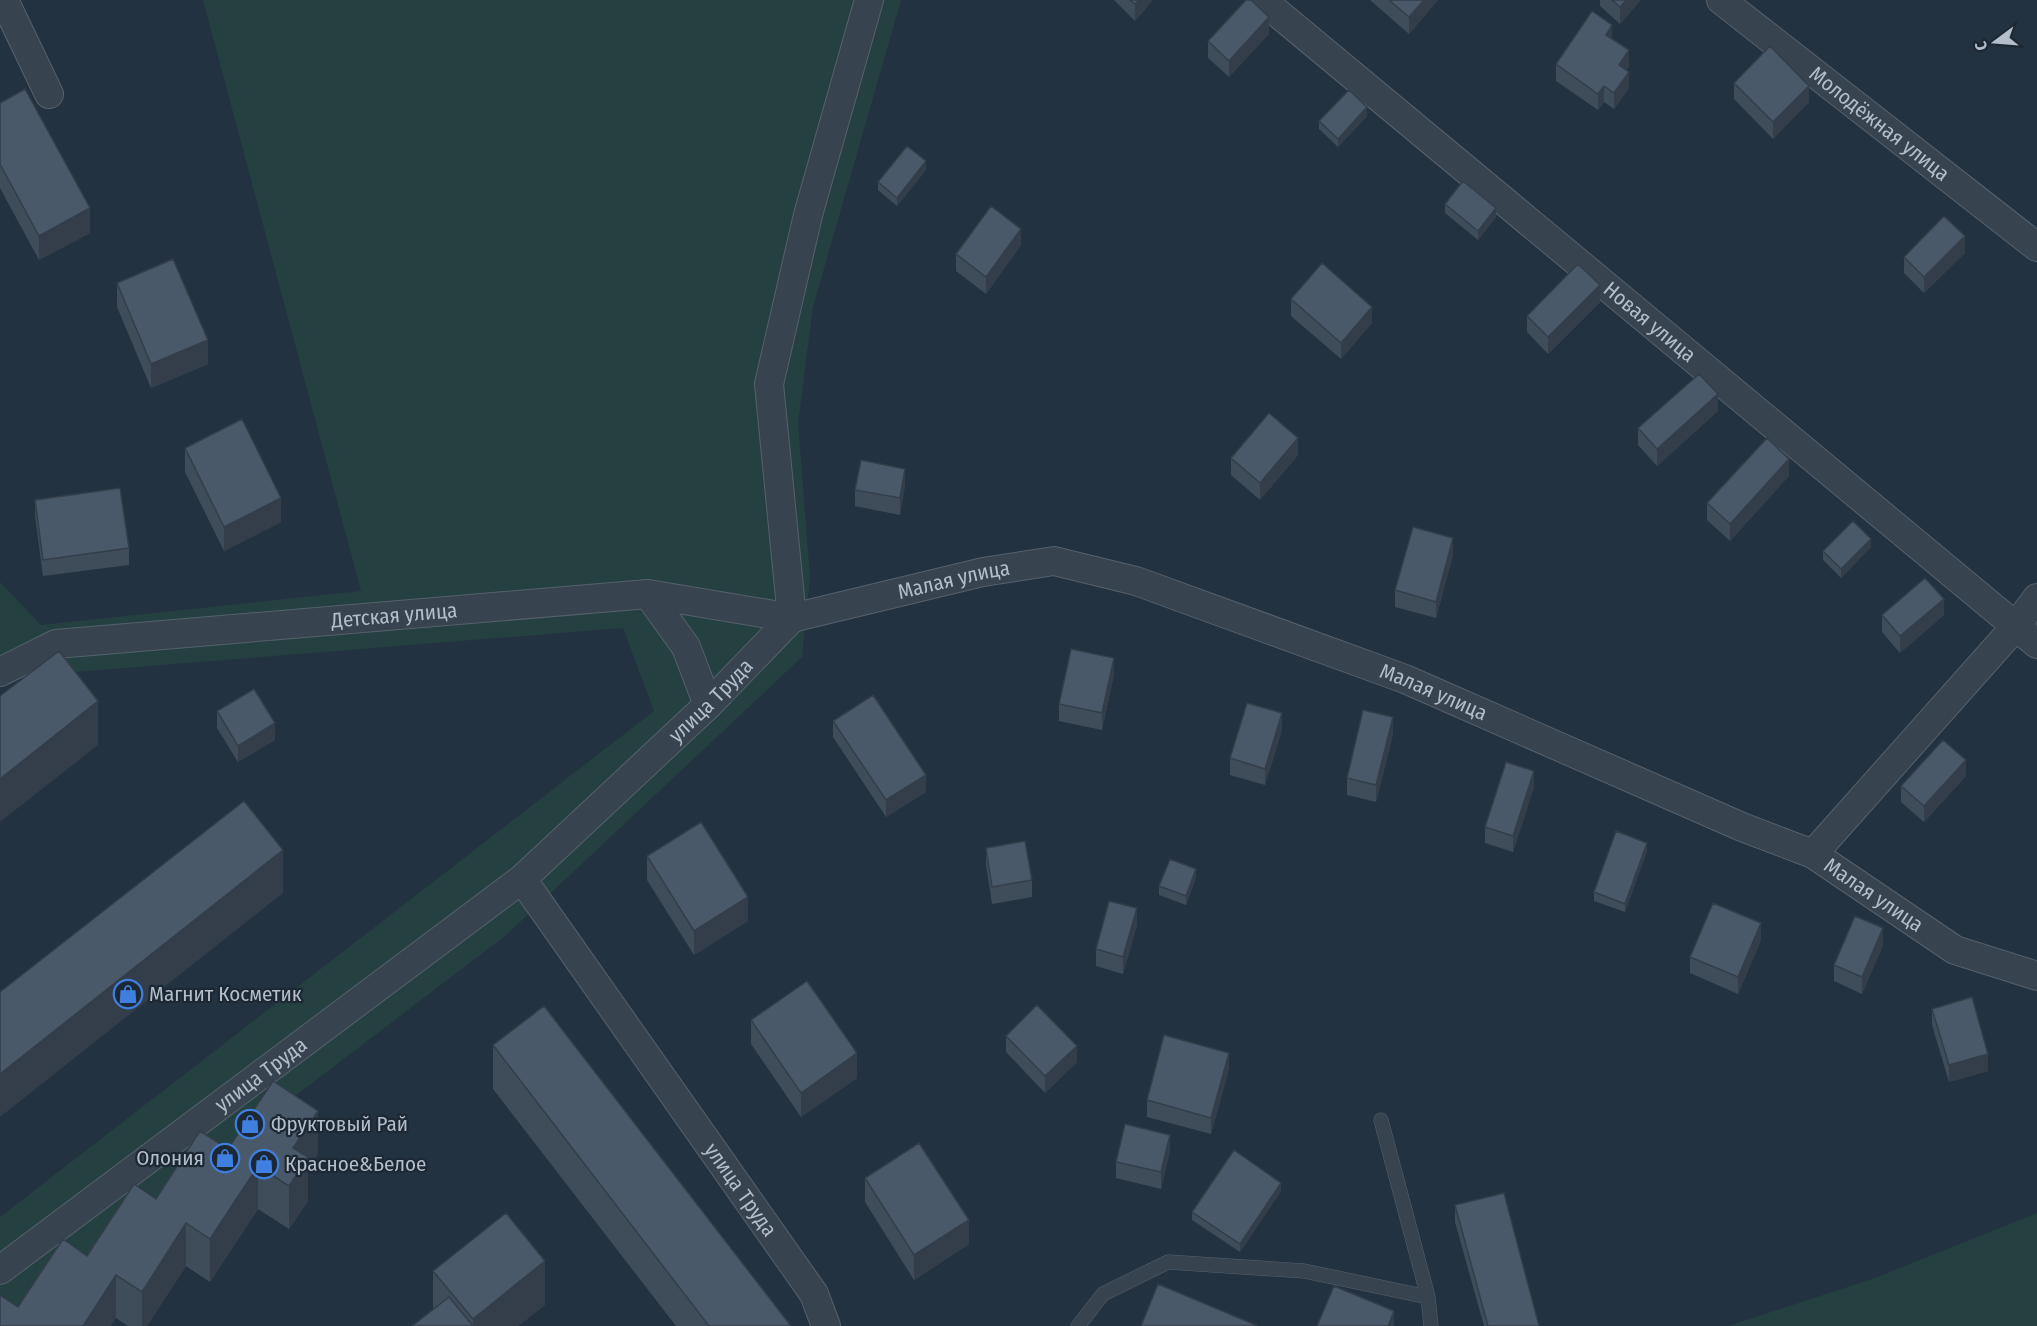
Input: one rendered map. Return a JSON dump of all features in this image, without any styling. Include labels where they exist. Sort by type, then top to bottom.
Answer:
[{"type":"street","points":[[4,0],[49,94]]},
{"type":"street","points":[[792,618],[769,384],[808,215],[869,0]]},
{"type":"street","name":"Новая улица","points":[[1262,0],[2026,635]]},
{"type":"street","name":"Молодёжная улица","points":[[1721,0],[2037,247]]},
{"type":"street","name":"Малая улица","points":[[792,618],[983,572],[1054,561],[1136,581],[1405,679],[1742,827],[1813,854],[1954,950],[2037,975]]},
{"type":"street","points":[[648,594],[686,647],[708,705]]},
{"type":"street","name":"Детская улица","points":[[0,672],[56,644],[648,594],[792,618]]},
{"type":"street","points":[[1813,854],[2026,635],[2037,598]]},
{"type":"street","name":"улица Труда","points":[[0,1270],[522,879],[708,705],[792,618]]},
{"type":"street","name":"улица Труда","points":[[522,879],[814,1294],[826,1326]]},
{"type":"lane","points":[[1381,1120],[1428,1297],[1431,1326]]},
{"type":"lane","points":[[1078,1326],[1103,1293],[1168,1262],[1304,1271],[1428,1297]]},
{"type":"green space","points":[[203,0],[901,0],[813,307],[798,423],[810,576],[802,657],[505,936],[0,1321],[0,1217],[654,711],[623,628],[0,678],[0,582],[41,625],[361,591]]},
{"type":"green space","points":[[2037,1213],[2037,1326],[1728,1326],[1875,1278]]},
{"type":"building","points":[[1246,0],[1251,0],[1269,17],[1229,61],[1208,41]]},
{"type":"building","points":[[1389,0],[1424,0],[1409,17]]},
{"type":"building","points":[[1612,0],[1626,0],[1620,7]]},
{"type":"building","points":[[1592,11],[1612,25],[1606,35],[1629,50],[1619,65],[1629,72],[1614,93],[1604,86],[1598,94],[1556,64]]},
{"type":"building","points":[[1770,46],[1809,86],[1773,122],[1734,83]]},
{"type":"building","points":[[25,89],[90,208],[39,236],[0,164],[0,103]]},
{"type":"building","points":[[1349,90],[1367,107],[1338,139],[1319,121]]},
{"type":"building","points":[[907,146],[926,161],[897,198],[878,182]]},
{"type":"building","points":[[1463,181],[1496,208],[1478,231],[1445,204]]},
{"type":"building","points":[[991,206],[1021,229],[986,277],[956,254]]},
{"type":"building","points":[[1944,216],[1965,236],[1924,277],[1904,257]]},
{"type":"building","points":[[173,259],[208,340],[151,364],[117,283]]},
{"type":"building","points":[[1322,263],[1372,307],[1341,343],[1291,299]]},
{"type":"building","points":[[1578,264],[1600,285],[1548,337],[1527,316]]},
{"type":"building","points":[[1699,374],[1718,394],[1657,449],[1638,428]]},
{"type":"building","points":[[1269,413],[1298,438],[1260,483],[1231,458]]},
{"type":"building","points":[[242,419],[281,498],[224,527],[185,448]]},
{"type":"building","points":[[1767,438],[1789,459],[1730,524],[1707,503]]},
{"type":"building","points":[[861,460],[905,469],[900,498],[855,490]]},
{"type":"building","points":[[120,488],[129,548],[43,560],[35,500]]},
{"type":"building","points":[[1853,521],[1871,539],[1841,569],[1823,551]]},
{"type":"building","points":[[1413,527],[1453,538],[1436,602],[1395,590]]},
{"type":"building","points":[[1925,578],[1944,599],[1900,636],[1882,615]]},
{"type":"building","points":[[1071,649],[1114,658],[1102,713],[1059,704]]},
{"type":"building","points":[[59,651],[98,701],[0,779],[0,696]]},
{"type":"building","points":[[254,689],[275,723],[238,746],[217,711]]},
{"type":"building","points":[[873,695],[926,775],[886,800],[833,721]]},
{"type":"building","points":[[1247,703],[1282,713],[1265,769],[1230,758]]},
{"type":"building","points":[[1363,710],[1393,717],[1376,785],[1347,778]]},
{"type":"building","points":[[1943,740],[1966,760],[1924,806],[1901,786]]},
{"type":"building","points":[[1506,762],[1534,771],[1513,836],[1485,827]]},
{"type":"building","points":[[244,801],[283,850],[0,1074],[0,992]]},
{"type":"building","points":[[701,822],[748,897],[694,931],[647,856]]},
{"type":"building","points":[[1616,831],[1647,843],[1625,904],[1594,892]]},
{"type":"building","points":[[1025,841],[1032,880],[992,887],[986,848]]},
{"type":"building","points":[[1170,859],[1196,869],[1186,896],[1159,886]]},
{"type":"building","points":[[1109,901],[1137,908],[1123,957],[1096,949]]},
{"type":"building","points":[[1713,903],[1761,923],[1738,977],[1690,957]]},
{"type":"building","points":[[1855,916],[1883,928],[1862,977],[1834,965]]},
{"type":"building","points":[[807,981],[857,1053],[801,1093],[751,1020]]},
{"type":"building","points":[[1972,997],[1988,1054],[1949,1065],[1932,1009]]},
{"type":"building","points":[[1037,1005],[1077,1046],[1045,1076],[1006,1036]]},
{"type":"building","points":[[544,1006],[791,1326],[709,1326],[493,1045]]},
{"type":"building","points":[[1164,1035],[1229,1053],[1211,1118],[1147,1100]]},
{"type":"building","points":[[273,1081],[318,1111],[293,1148],[308,1157],[289,1186],[258,1166],[210,1239],[186,1223],[142,1292],[116,1275],[83,1326],[0,1326],[0,1295],[18,1307],[63,1239],[87,1256],[134,1184],[156,1199],[200,1131],[228,1149]]},
{"type":"building","points":[[1125,1124],[1170,1135],[1161,1172],[1116,1162]]},
{"type":"building","points":[[919,1143],[969,1220],[914,1255],[865,1178]]},
{"type":"building","points":[[1234,1150],[1281,1183],[1240,1244],[1192,1212]]},
{"type":"building","points":[[1504,1193],[1539,1326],[1488,1326],[1455,1205]]},
{"type":"building","points":[[506,1213],[545,1261],[473,1319],[433,1271]]},
{"type":"building","points":[[1158,1284],[1258,1326],[1141,1326]]},
{"type":"building","points":[[1334,1286],[1394,1311],[1388,1326],[1317,1326]]},
{"type":"building","points":[[449,1297],[473,1326],[412,1326]]},
{"type":"place","name":"Магнит Косметик","points":[[128,994]]},
{"type":"place","name":"Фруктовый Рай","points":[[250,1124]]},
{"type":"place","name":"Олония","points":[[225,1158]]},
{"type":"place","name":"Красное&Белое","points":[[264,1164]]}]
